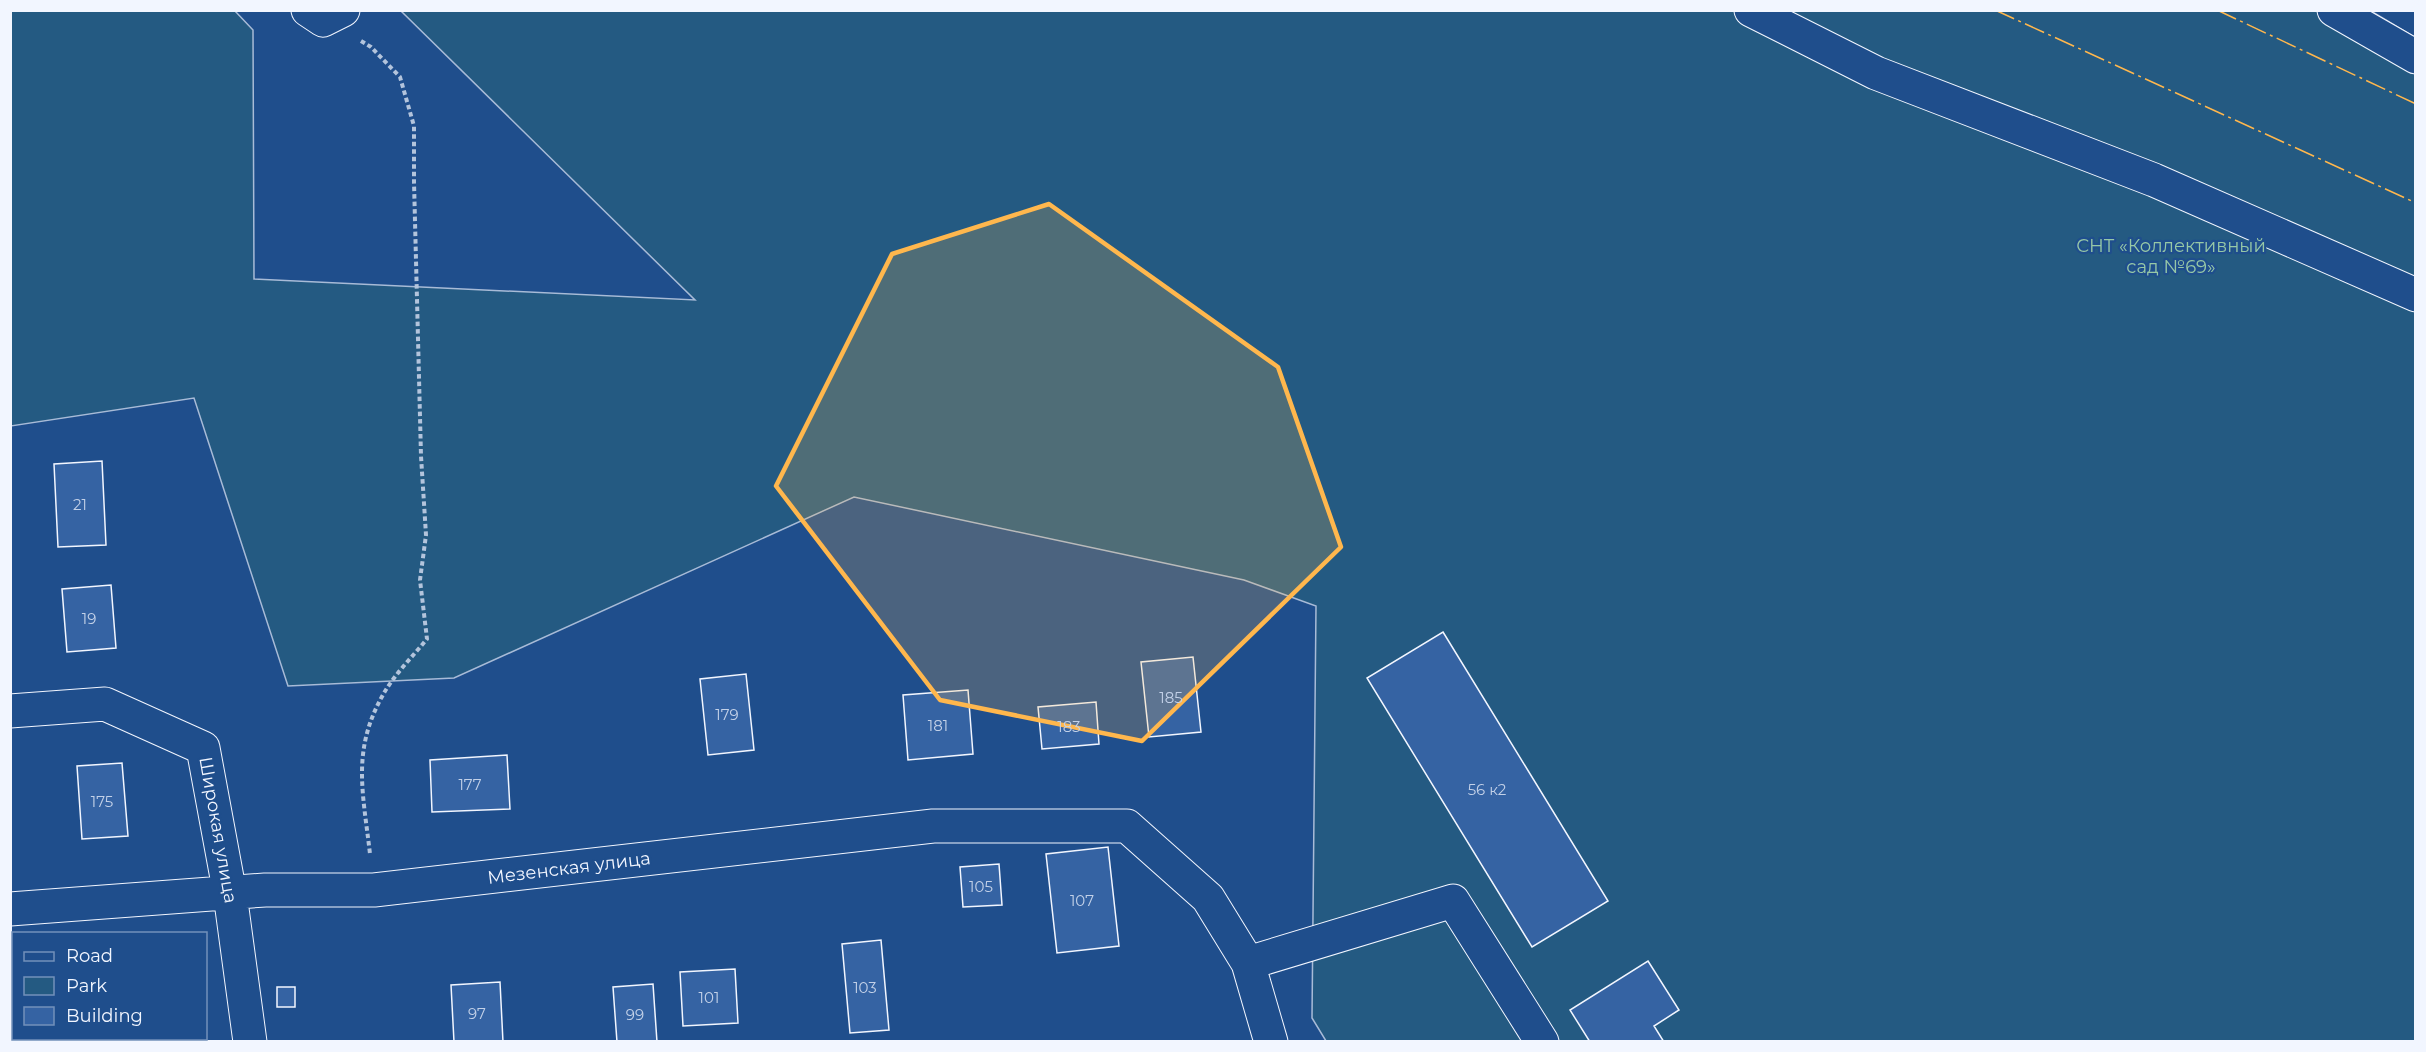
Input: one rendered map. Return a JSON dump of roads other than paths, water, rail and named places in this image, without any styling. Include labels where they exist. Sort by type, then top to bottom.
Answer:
[{"type":"street","points":[[1751,10],[1876,73],[2154,180],[2415,295]]},
{"type":"street","points":[[2334,10],[2415,57]]},
{"type":"street","name":"Широкая улица","points":[[10,711],[105,704],[203,748],[230,894],[250,1041]]},
{"type":"street","name":"Мезенская улица","points":[[10,909],[265,890],[374,890],[933,826],[1127,826],[1208,898],[1248,963]]},
{"type":"street","points":[[1271,1041],[1248,963],[1454,901],[1542,1041]]},
{"type":"park label","name":"СНТ «Коллективный сад №69»","points":[[2171,256]]}]
